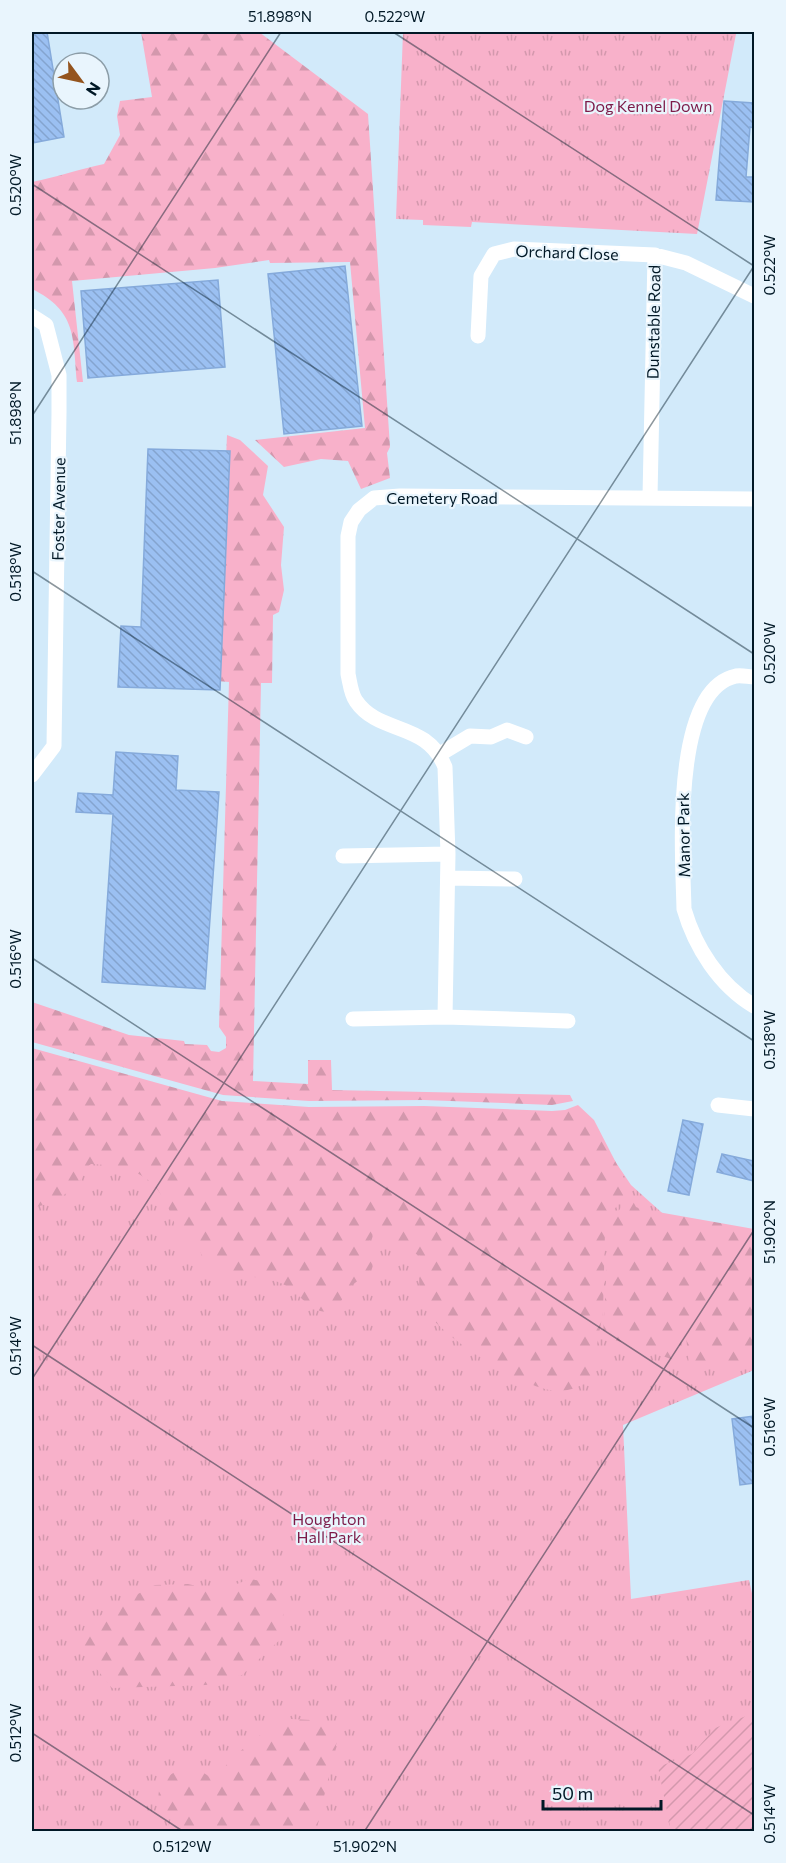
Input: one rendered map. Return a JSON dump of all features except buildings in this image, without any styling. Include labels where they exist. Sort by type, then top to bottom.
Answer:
[{"type":"street","name":"Orchard Close","points":[[478,336],[481,276],[494,254],[514,249],[655,255]]},
{"type":"street","name":"Dunstable Road","points":[[650,497],[655,255],[686,263],[754,296]]},
{"type":"street","name":"Foster Avenue","points":[[32,316],[46,325],[59,375],[59,413],[54,746],[32,775]]},
{"type":"street","name":"Cemetery Road","points":[[440,754],[410,731],[371,716],[356,702],[351,690],[348,674],[348,536],[359,510],[374,498],[400,496],[754,499]]},
{"type":"street","name":"Manor Park","points":[[754,677],[736,676],[718,685],[705,700],[688,753],[682,792],[684,909],[688,924],[694,941],[729,986],[754,1006]]},
{"type":"street","points":[[445,1017],[448,878],[447,781],[440,754],[470,736],[491,736],[507,730],[526,737]]},
{"type":"street","points":[[343,856],[448,854]]},
{"type":"street","points":[[448,878],[515,879]]},
{"type":"street","points":[[353,1019],[445,1017],[568,1021]]},
{"type":"street","points":[[718,1105],[754,1109]]},
{"type":"green space","points":[[141,32],[259,32],[368,114],[390,447],[387,453],[390,478],[361,489],[348,461],[321,459],[284,467],[255,440],[365,428],[350,262],[270,263],[269,260],[215,268],[72,281],[83,382],[77,382],[73,339],[65,316],[47,298],[32,289],[32,182],[104,164],[120,135],[117,116],[120,101],[152,97]]},
{"type":"green space","name":"Dog Kennel Down","points":[[403,32],[731,32],[736,34],[697,234],[472,222],[471,227],[423,225],[423,220],[396,219]]},
{"type":"green space","points":[[227,435],[240,440],[268,466],[263,495],[284,527],[281,565],[284,590],[279,612],[273,615],[272,683],[261,683],[253,1081],[308,1084],[308,1060],[331,1060],[332,1090],[570,1095],[573,1101],[552,1105],[424,1100],[309,1101],[223,1095],[32,1042],[32,1002],[129,1035],[184,1041],[185,1044],[207,1045],[211,1051],[219,1052],[226,1048],[226,1037],[219,1027],[229,682],[217,681]]},
{"type":"green space","points":[[32,1048],[222,1101],[309,1107],[424,1106],[552,1111],[565,1110],[578,1105],[594,1120],[629,1188],[612,1213],[605,1231],[603,1312],[591,1378],[580,1386],[567,1390],[544,1389],[486,1361],[448,1334],[426,1310],[420,1290],[420,1256],[374,1233],[367,1245],[374,1261],[373,1266],[365,1276],[350,1287],[337,1307],[324,1312],[313,1307],[288,1287],[275,1281],[237,1276],[215,1268],[205,1260],[197,1246],[184,1243],[180,1239],[174,1220],[160,1192],[151,1182],[127,1169],[91,1164],[77,1184],[65,1194],[45,1205],[32,1207]]},
{"type":"green space","name":"Houghton Hall Park","points":[[32,1072],[197,1117],[584,1115],[631,1185],[670,1220],[754,1238],[754,1370],[623,1425],[631,1599],[749,1580],[754,1602],[754,1831],[32,1831]]},
{"type":"green space","points":[[629,1194],[636,1207],[641,1209],[754,1229],[754,1363],[689,1365],[686,1336],[681,1337],[683,1363],[603,1336],[609,1227]]},
{"type":"green space","points":[[250,1579],[261,1581],[283,1606],[284,1636],[242,1675],[206,1685],[112,1688],[83,1652],[84,1628],[111,1608],[155,1585],[188,1584],[218,1591]]},
{"type":"green space","points":[[754,1713],[754,1831],[671,1831],[658,1767],[692,1754],[715,1728]]},
{"type":"green space","points":[[291,1719],[311,1720],[340,1728],[316,1831],[167,1831],[171,1819],[161,1806],[159,1799],[161,1785],[165,1779],[189,1767],[214,1780],[233,1757],[269,1728]]}]
